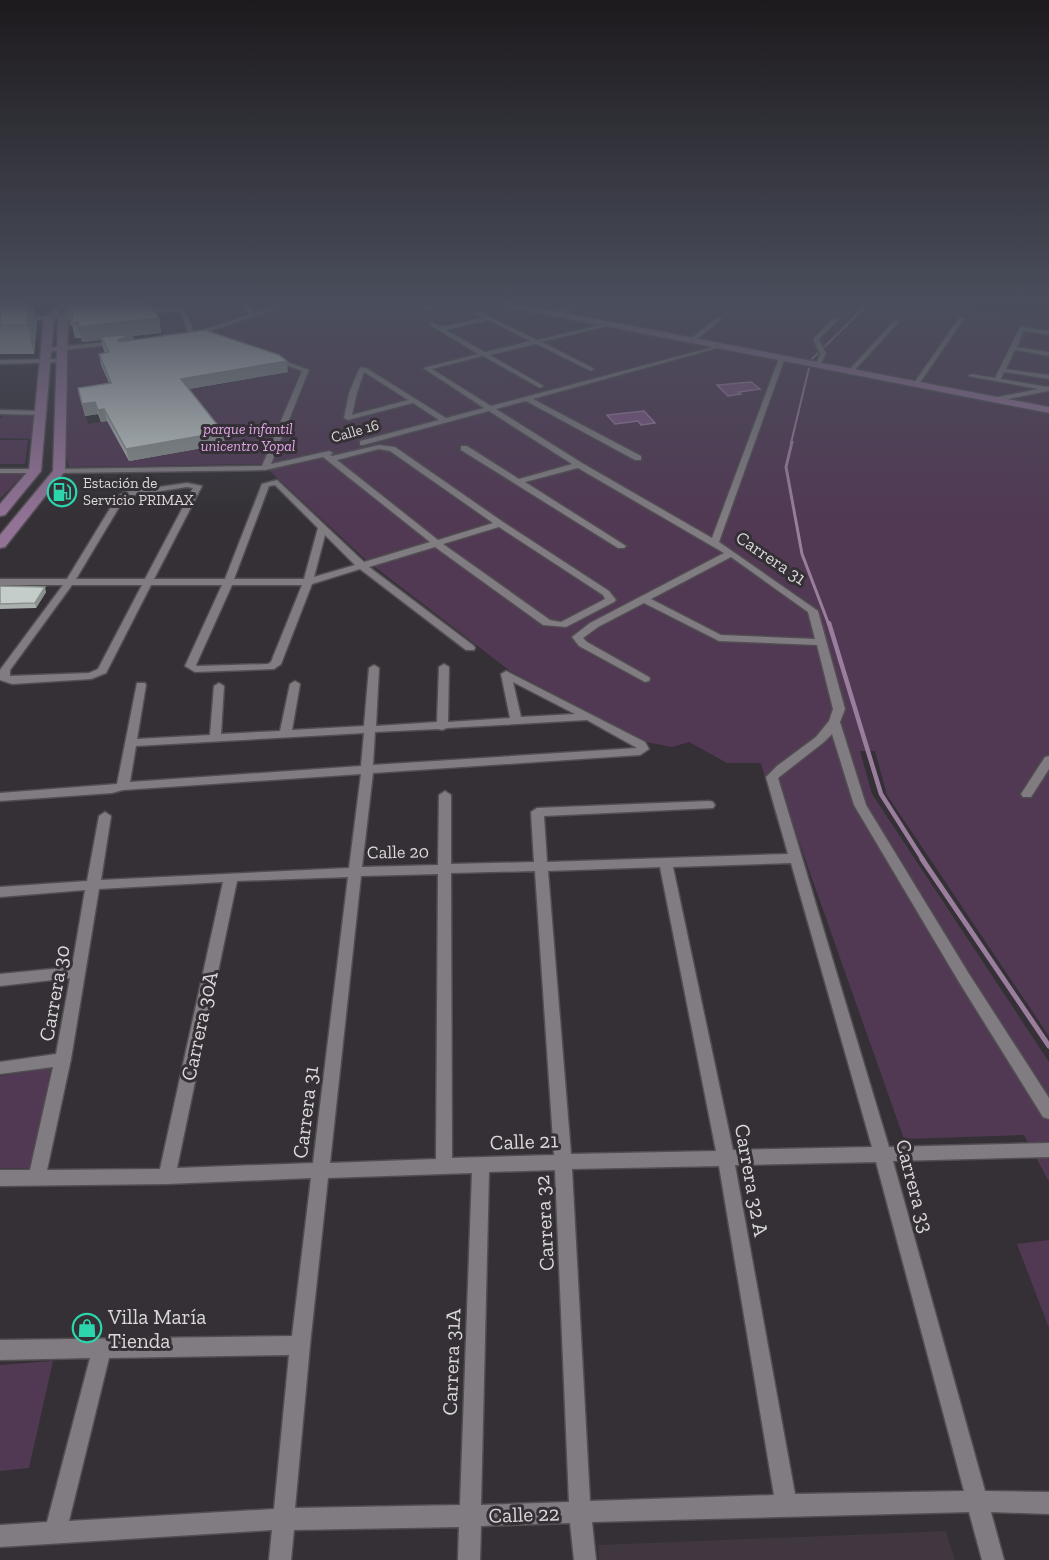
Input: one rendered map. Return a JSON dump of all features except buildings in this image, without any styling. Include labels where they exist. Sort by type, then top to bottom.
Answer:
[{"type":"main road","points":[[0,512],[35,471],[45,376]]},
{"type":"main road","points":[[0,543],[59,471],[62,376]]},
{"type":"main road","points":[[877,376],[1049,410]]},
{"type":"street","points":[[266,468],[304,376]]},
{"type":"street","points":[[359,376],[352,393],[348,418],[412,401]]},
{"type":"street","points":[[375,376],[445,421]]},
{"type":"street","name":"Carrera 31","points":[[437,376],[579,465],[731,553],[813,611],[838,709],[836,724],[860,805],[1049,1112]]},
{"type":"street","points":[[522,376],[540,386]]},
{"type":"street","name":"Calle 16","points":[[59,471],[266,468],[327,457],[490,408],[612,376]]},
{"type":"street","points":[[714,544],[775,376]]},
{"type":"street","points":[[917,383],[922,376]]},
{"type":"street","points":[[971,376],[1047,388]]},
{"type":"street","points":[[997,380],[999,376]]},
{"type":"street","points":[[1001,399],[1047,388]]},
{"type":"street","points":[[528,399],[639,458]]},
{"type":"street","points":[[0,412],[42,413]]},
{"type":"street","points":[[379,447],[392,449],[500,524],[606,593],[611,600],[562,625],[552,625],[436,543],[327,457],[379,447]]},
{"type":"street","points":[[464,448],[621,546]]},
{"type":"street","points":[[516,482],[579,465]]},
{"type":"street","points":[[0,471],[35,471]]},
{"type":"street","points":[[323,527],[308,582],[276,664],[270,667],[195,669],[190,666],[229,581],[266,484],[277,482],[323,527],[362,566],[470,648]]},
{"type":"street","points":[[187,485],[198,486],[102,671],[91,676],[12,681],[4,678],[5,670],[70,580],[121,497],[127,494],[187,485]]},
{"type":"street","points":[[0,582],[150,580],[308,582],[500,524]]},
{"type":"street","points":[[645,679],[582,644],[577,637],[731,553]]},
{"type":"street","points":[[644,599],[719,638],[822,642]]},
{"type":"street","points":[[442,727],[444,667]]},
{"type":"street","name":"Carrera 31","points":[[280,1560],[300,1344],[367,771],[374,668]]},
{"type":"street","points":[[0,797],[112,789],[123,786],[367,771],[643,749],[641,744],[506,674],[516,721]]},
{"type":"street","points":[[285,735],[295,684]]},
{"type":"street","points":[[123,786],[141,685]]},
{"type":"street","points":[[215,739],[219,686]]},
{"type":"street","points":[[131,743],[588,717]]},
{"type":"street","name":"Carrera 33","points":[[836,724],[813,747],[784,764],[772,777],[883,1155],[993,1560]]},
{"type":"street","points":[[1028,794],[1049,761]]},
{"type":"street","points":[[444,1167],[445,795]]},
{"type":"street","name":"Carrera 32","points":[[585,1560],[580,1512],[564,1162],[537,812],[709,805]]},
{"type":"street","name":"Carrera 30","points":[[37,1177],[63,1059],[105,816]]},
{"type":"street","name":"Calle 20","points":[[0,892],[94,884],[356,871],[666,864],[796,858]]},
{"type":"street","name":"Carrera 32 A","points":[[666,864],[726,1159],[786,1505]]},
{"type":"street","name":"Carrera 30A","points":[[167,1176],[231,877]]},
{"type":"street","points":[[0,980],[79,972]]},
{"type":"street","points":[[0,1068],[63,1059]]},
{"type":"street","name":"Calle 21","points":[[0,1178],[167,1176],[564,1162],[1049,1150]]},
{"type":"street","name":"Carrera 31A","points":[[469,1560],[482,1165]]},
{"type":"street","points":[[0,1350],[300,1344]]},
{"type":"street","points":[[55,1533],[102,1348]]},
{"type":"street","name":"Calle 22","points":[[0,1536],[284,1519],[470,1516],[786,1505],[1049,1503]]},
{"type":"shaded area","points":[[751,382],[760,389],[728,396],[717,385]]},
{"type":"shaded area","points":[[644,411],[655,423],[641,425],[638,421],[615,424],[607,415]]},
{"type":"shaded area","points":[[946,1531],[955,1560],[599,1560],[598,1545]]},
{"type":"green space","name":"parque infantil unicentro Yopal","points":[[64,376],[106,376],[113,394],[81,400],[88,424],[107,421],[183,391],[266,376],[1049,376],[1049,1036],[887,795],[875,751],[860,751],[872,794],[1049,1062],[1049,1182],[1024,1135],[904,1139],[792,822],[776,819],[761,763],[727,763],[689,742],[672,747],[646,742],[510,671],[367,561],[262,464],[69,467],[63,440]]},
{"type":"green space","points":[[5,413],[37,414],[33,439],[0,438],[0,419]]},
{"type":"green space","points":[[0,440],[28,440],[25,464],[0,464]]},
{"type":"green space","points":[[0,473],[25,473],[0,499]]},
{"type":"green space","points":[[51,1068],[31,1168],[0,1168],[0,1076]]},
{"type":"green space","points":[[1049,1240],[1049,1328],[1017,1244]]},
{"type":"green space","points":[[53,1361],[29,1468],[0,1471],[0,1365]]},
{"type":"waterway","points":[[791,443],[807,376]]},
{"type":"waterway","points":[[792,442],[786,467],[802,554],[829,625]]},
{"type":"waterway","points":[[829,623],[881,794],[923,860]]},
{"type":"waterway","points":[[922,859],[1049,1046]]},
{"type":"place","name":"Estación de Servicio PRIMAX","points":[[62,492]]},
{"type":"place","name":"Villa María Tienda","points":[[87,1328]]}]
